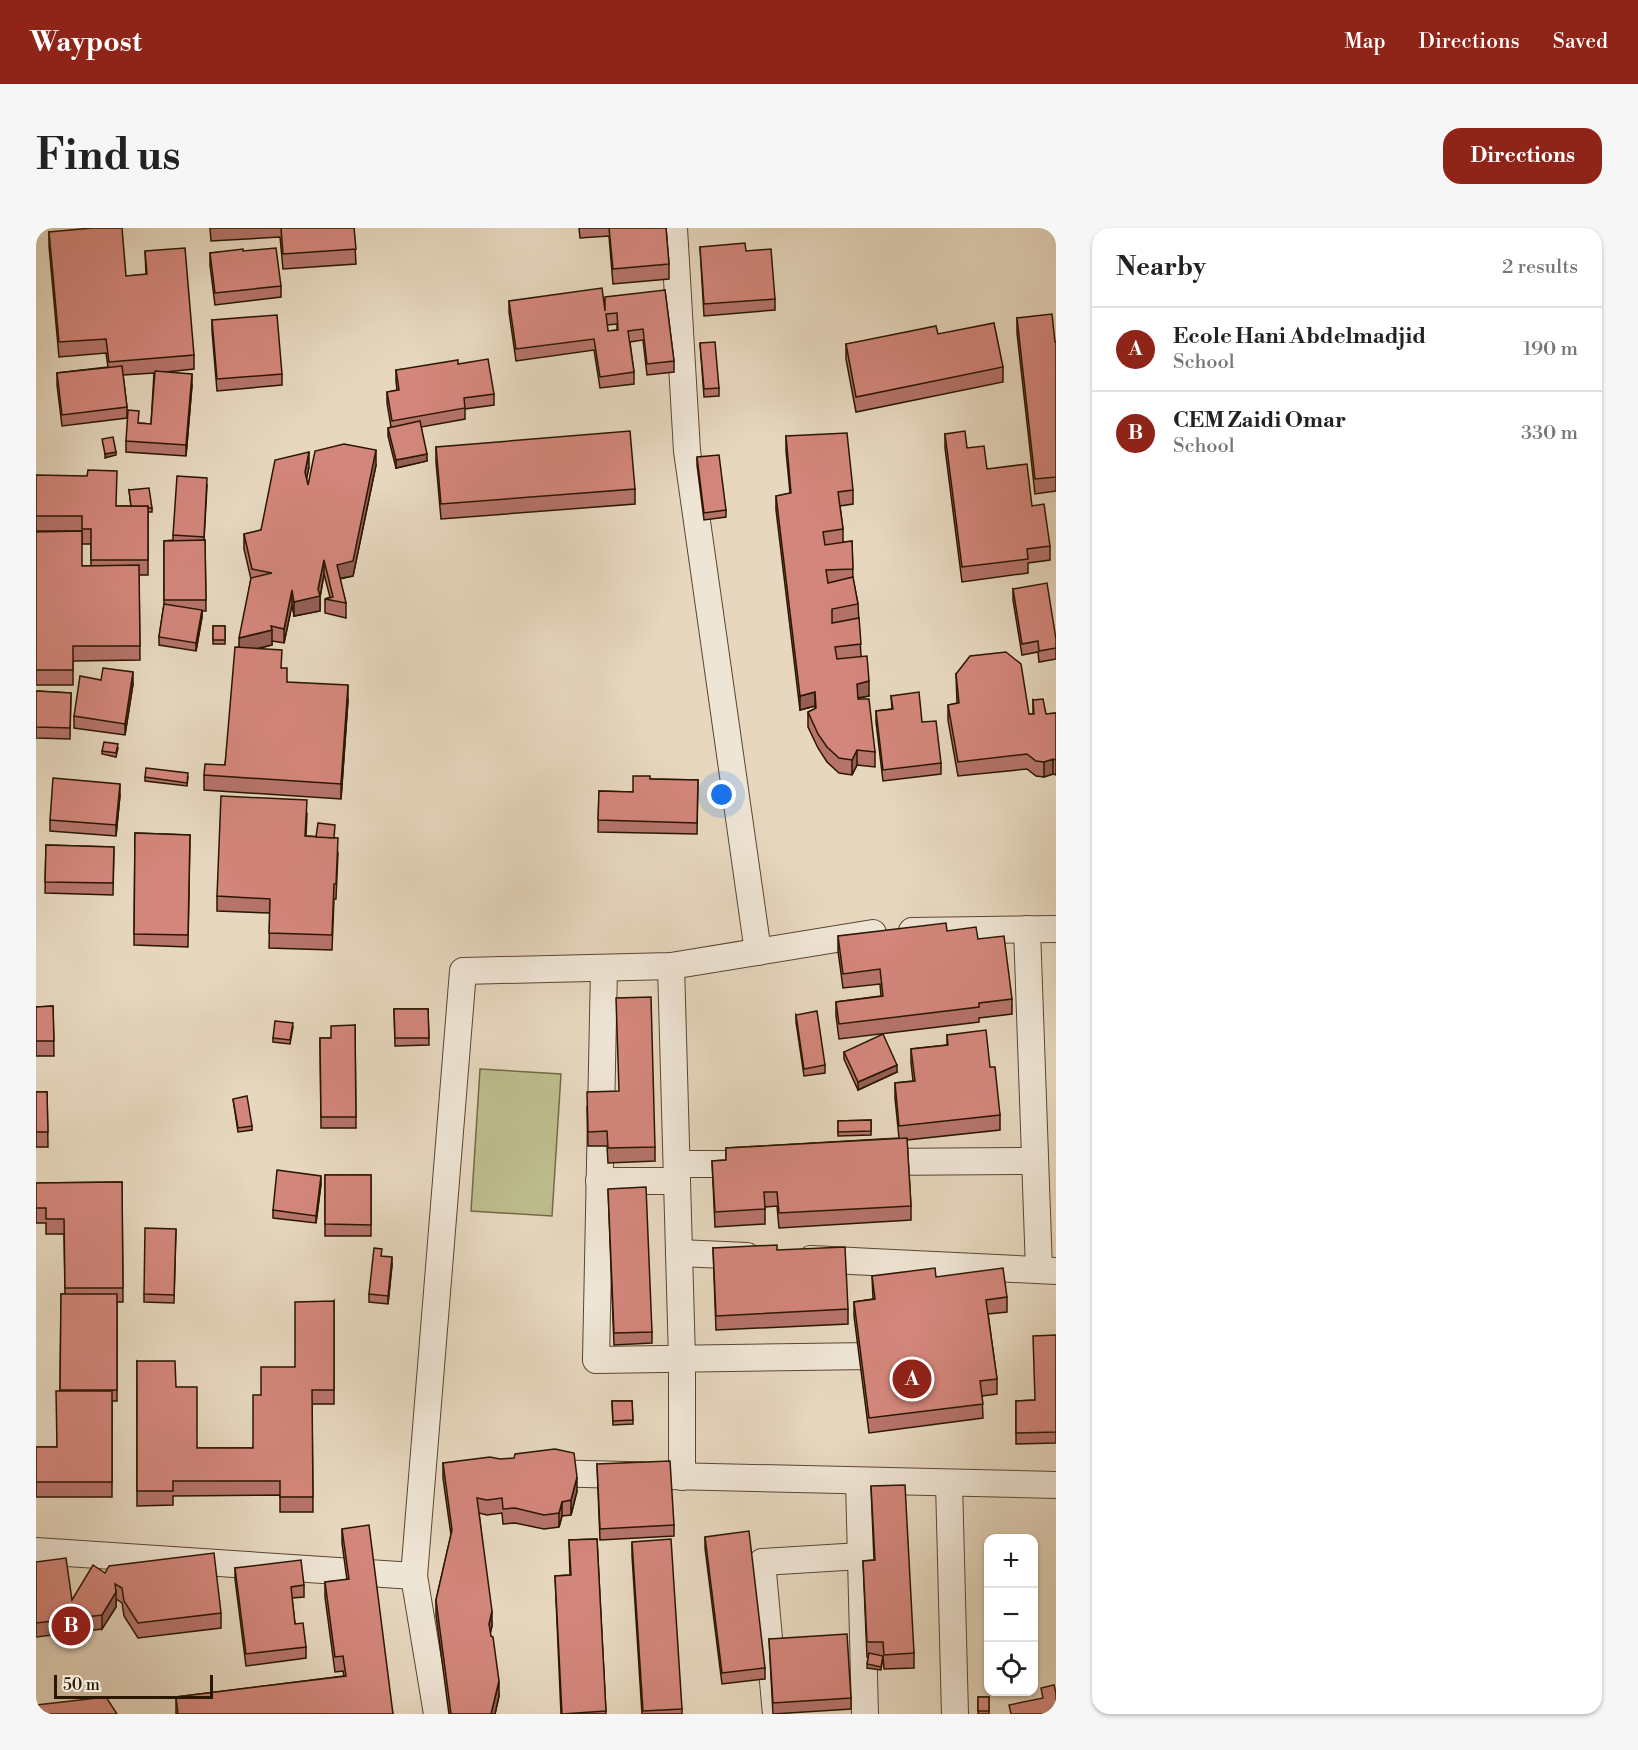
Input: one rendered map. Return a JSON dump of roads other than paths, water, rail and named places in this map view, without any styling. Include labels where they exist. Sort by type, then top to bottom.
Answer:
[{"type":"street","points":[[674,228],[687,450],[758,952]]},
{"type":"street","points":[[679,1253],[1047,1270],[1035,1161],[1045,1134],[1027,929]]},
{"type":"street","points":[[437,1714],[414,1576],[435,1471],[462,971],[671,966],[881,931],[1056,929]]},
{"type":"street","points":[[671,966],[682,1359],[682,1477]]},
{"type":"street","points":[[604,968],[596,1360],[872,1356]]},
{"type":"street","points":[[856,1162],[1035,1161]]},
{"type":"street","points":[[599,1181],[772,1163]]},
{"type":"street","points":[[517,1473],[1056,1485]]},
{"type":"street","points":[[859,1481],[861,1556],[852,1645],[865,1714]]},
{"type":"street","points":[[949,1483],[955,1714]]},
{"type":"street","points":[[36,1551],[414,1576]]},
{"type":"street","points":[[776,1714],[782,1649],[762,1562],[861,1556]]},
{"type":"place","name":"Ecole Hani Abdelmadjid","points":[[912,1379]]},
{"type":"place","name":"CEM Zaidi Omar","points":[[71,1626]]}]
